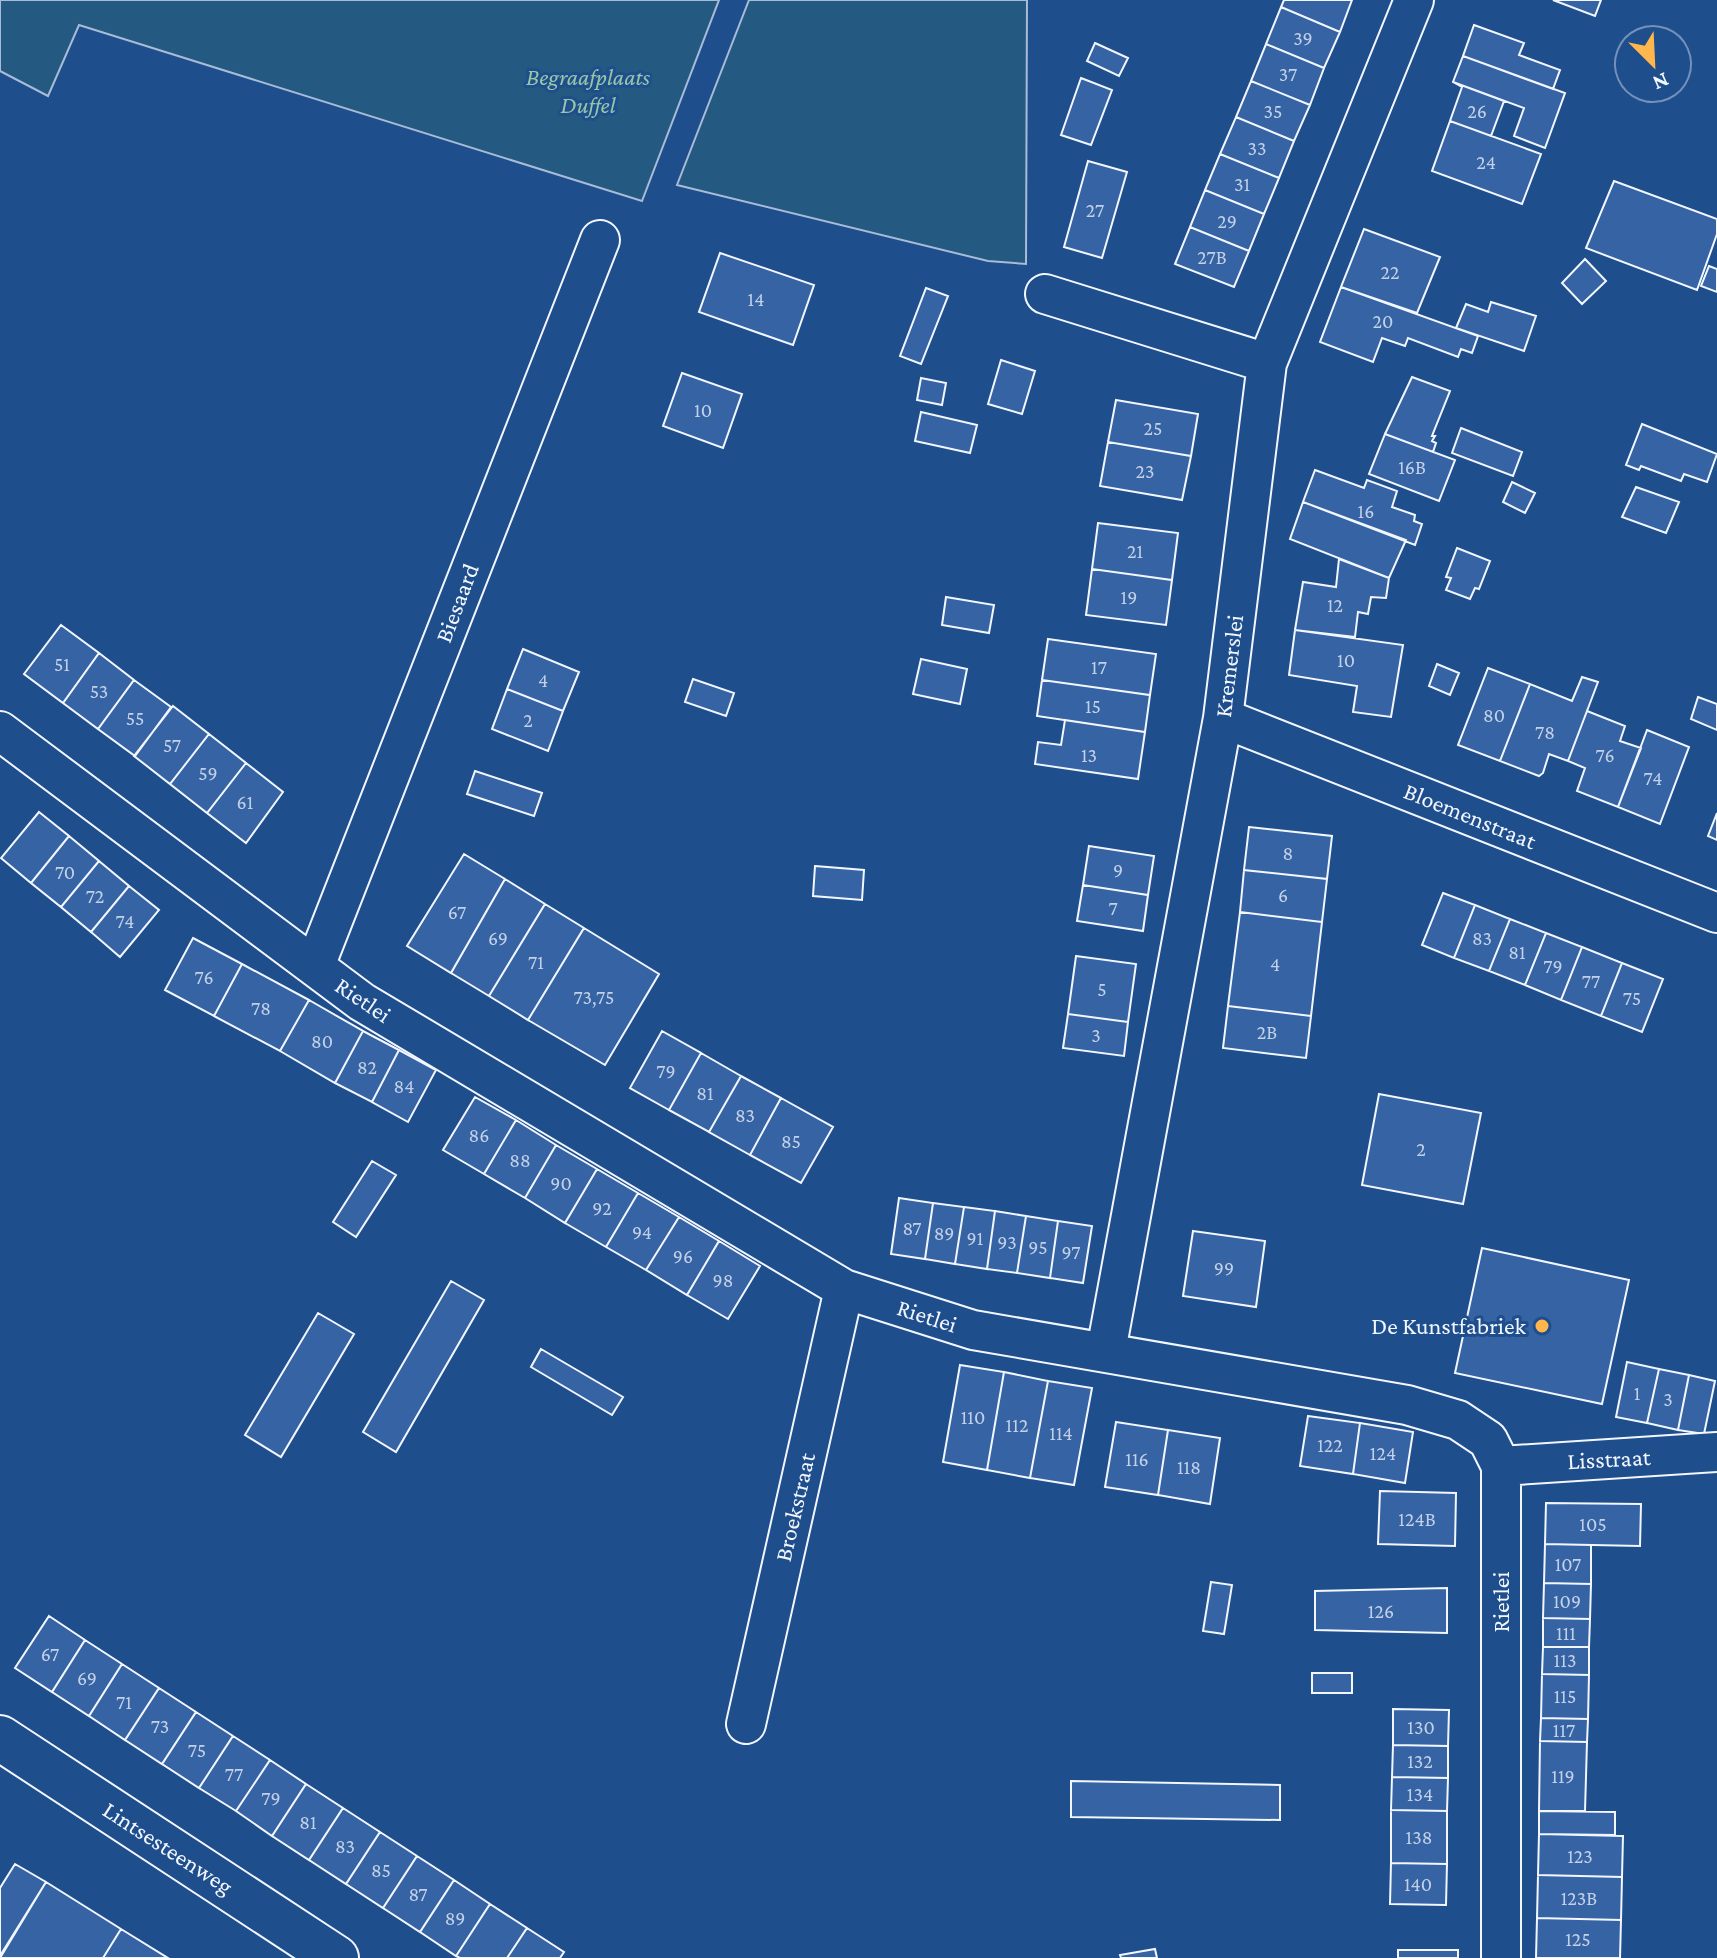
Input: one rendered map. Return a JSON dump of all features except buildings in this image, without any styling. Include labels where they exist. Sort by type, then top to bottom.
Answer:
[{"type":"street","name":"Kremerslei","points":[[1106,1351],[1223,718],[1267,363],[1414,0]]},
{"type":"street","name":"Biesaard","points":[[315,966],[600,240]]},
{"type":"street","points":[[1045,294],[1267,363]]},
{"type":"street","name":"Bloemenstraat","points":[[1223,718],[1717,913]]},
{"type":"street","name":"Rietlei","points":[[0,731],[362,1002],[844,1289],[973,1330],[1407,1405],[1458,1420],[1488,1440],[1501,1466],[1501,1958]]},
{"type":"street","name":"Broekstraat","points":[[746,1724],[844,1289]]},
{"type":"street","name":"Lisstraat","points":[[1501,1466],[1717,1452]]},
{"type":"street","name":"Lintsesteenweg","points":[[0,1738],[336,1958]]},
{"type":"green space","name":"Begraafplaats Duffel","points":[[0,0],[719,0],[642,201],[79,25],[48,96],[0,71]]},
{"type":"green space","points":[[749,0],[1027,0],[1026,264],[988,261],[677,185]]},
{"type":"place","name":"De Kunstfabriek","points":[[1542,1326]]}]
